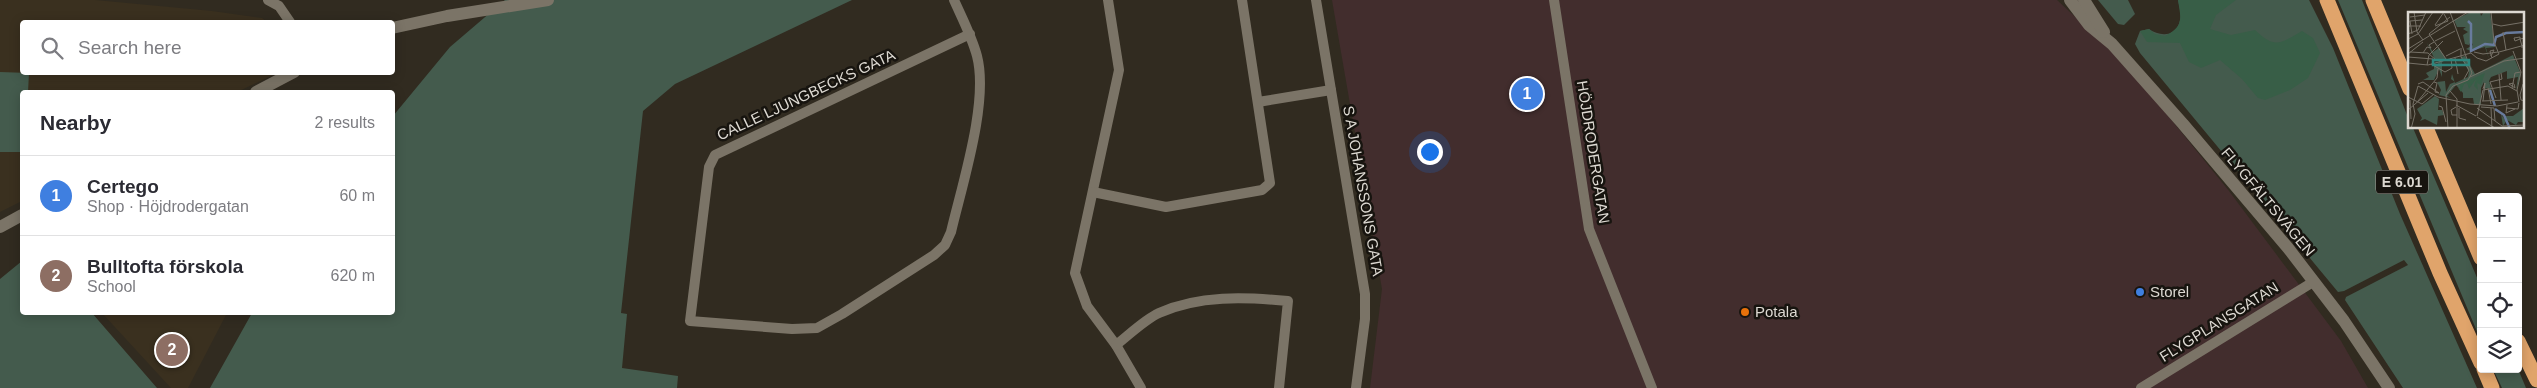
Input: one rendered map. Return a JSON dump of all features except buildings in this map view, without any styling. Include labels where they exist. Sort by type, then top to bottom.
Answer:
[{"type":"highway","name":"E 6.01","points":[[2326,0],[2440,273],[2477,354]]},
{"type":"highway","points":[[2373,0],[2408,84]]},
{"type":"highway","name":"E 6.01","points":[[2426,129],[2477,249]]},
{"type":"highway","points":[[2522,349],[2537,380]]},
{"type":"highway","points":[[2486,373],[2492,388]]},
{"type":"street","points":[[268,0],[279,6],[289,20]]},
{"type":"street","points":[[395,27],[447,16],[548,0]]},
{"type":"street","name":"CALLE LJUNGBECKS GATA","points":[[954,0],[970,34],[979,66],[979,109],[951,232],[945,245],[920,264],[817,328],[792,330],[690,321],[709,167],[715,156],[970,34]]},
{"type":"street","points":[[1108,0],[1119,70],[1076,273],[1087,306],[1116,345],[1141,388]]},
{"type":"street","points":[[1093,192],[1166,207],[1262,190],[1270,183],[1271,178],[1242,0]]},
{"type":"street","name":"S A JOHANSSONS GATA","points":[[1316,0],[1365,294],[1356,388]]},
{"type":"street","name":"HÖJDRODERGATAN","points":[[1554,0],[1589,229],[1652,388]]},
{"type":"street","name":"FLYGFÄLTSVÄGEN","points":[[2070,0],[2089,25],[2112,44],[2183,124],[2288,248],[2344,321],[2389,388]]},
{"type":"street","name":"FLYGFÄLTSVÄGEN","points":[[2084,0],[2112,44]]},
{"type":"street","points":[[260,90],[288,75]]},
{"type":"street","points":[[1258,102],[1331,90]]},
{"type":"street","points":[[0,227],[20,216]]},
{"type":"street","name":"FLYGPLANSGATAN","points":[[2141,388],[2313,282]]},
{"type":"street","points":[[1116,345],[1158,313],[1192,303],[1236,297],[1288,301],[1279,388],[1283,388]]},
{"type":"shaded area","points":[[0,0],[95,0],[212,11],[262,18],[264,20],[20,20],[20,75],[273,75],[241,90],[20,90],[20,202],[0,212]]},
{"type":"shaded area","points":[[1332,0],[2057,0],[2127,65],[2229,191],[2341,341],[2368,388],[1370,388],[1382,289]]},
{"type":"shaded area","points":[[104,315],[226,315],[188,388],[171,388]]},
{"type":"green space","points":[[505,0],[852,0],[675,84],[643,111],[621,313],[627,314],[622,368],[678,376],[677,388],[210,388],[251,315],[395,315],[395,114],[450,47]]},
{"type":"green space","points":[[2098,0],[2128,0],[2135,14],[2124,25],[2118,24]]},
{"type":"green space","points":[[2178,0],[2309,0],[2333,48],[2400,214],[2477,388],[2403,388],[2345,300],[2346,297],[2408,265],[2404,260],[2344,291],[2338,292],[2140,53],[2135,44],[2140,31],[2149,29],[2153,32],[2168,34],[2178,26],[2181,13]]},
{"type":"green space","points":[[2178,0],[2236,0],[2216,15],[2210,29],[2231,35],[2255,30],[2268,40],[2278,43],[2302,31],[2313,38],[2320,53],[2308,78],[2290,90],[2265,100],[2258,98],[2242,79],[2220,60],[2201,68],[2189,62],[2180,43],[2147,42],[2140,31],[2149,29],[2155,34],[2165,36],[2178,25],[2180,17]]},
{"type":"green space","points":[[2338,0],[2362,0],[2408,117],[2408,129],[2413,129],[2477,278],[2477,331]]},
{"type":"green space","points":[[0,72],[29,75],[28,90],[20,90],[20,152],[0,152]]},
{"type":"green space","points":[[20,263],[20,315],[94,315],[157,388],[0,388],[0,279]]},
{"type":"green space","points":[[2495,373],[2520,373],[2526,388],[2502,388]]},
{"type":"place","name":"Certego","points":[[1527,94]]},
{"type":"place","name":"Storel","points":[[2140,292]]},
{"type":"place","name":"Potala","points":[[1745,312]]},
{"type":"place","name":"Bulltofta förskola","points":[[172,350]]}]
